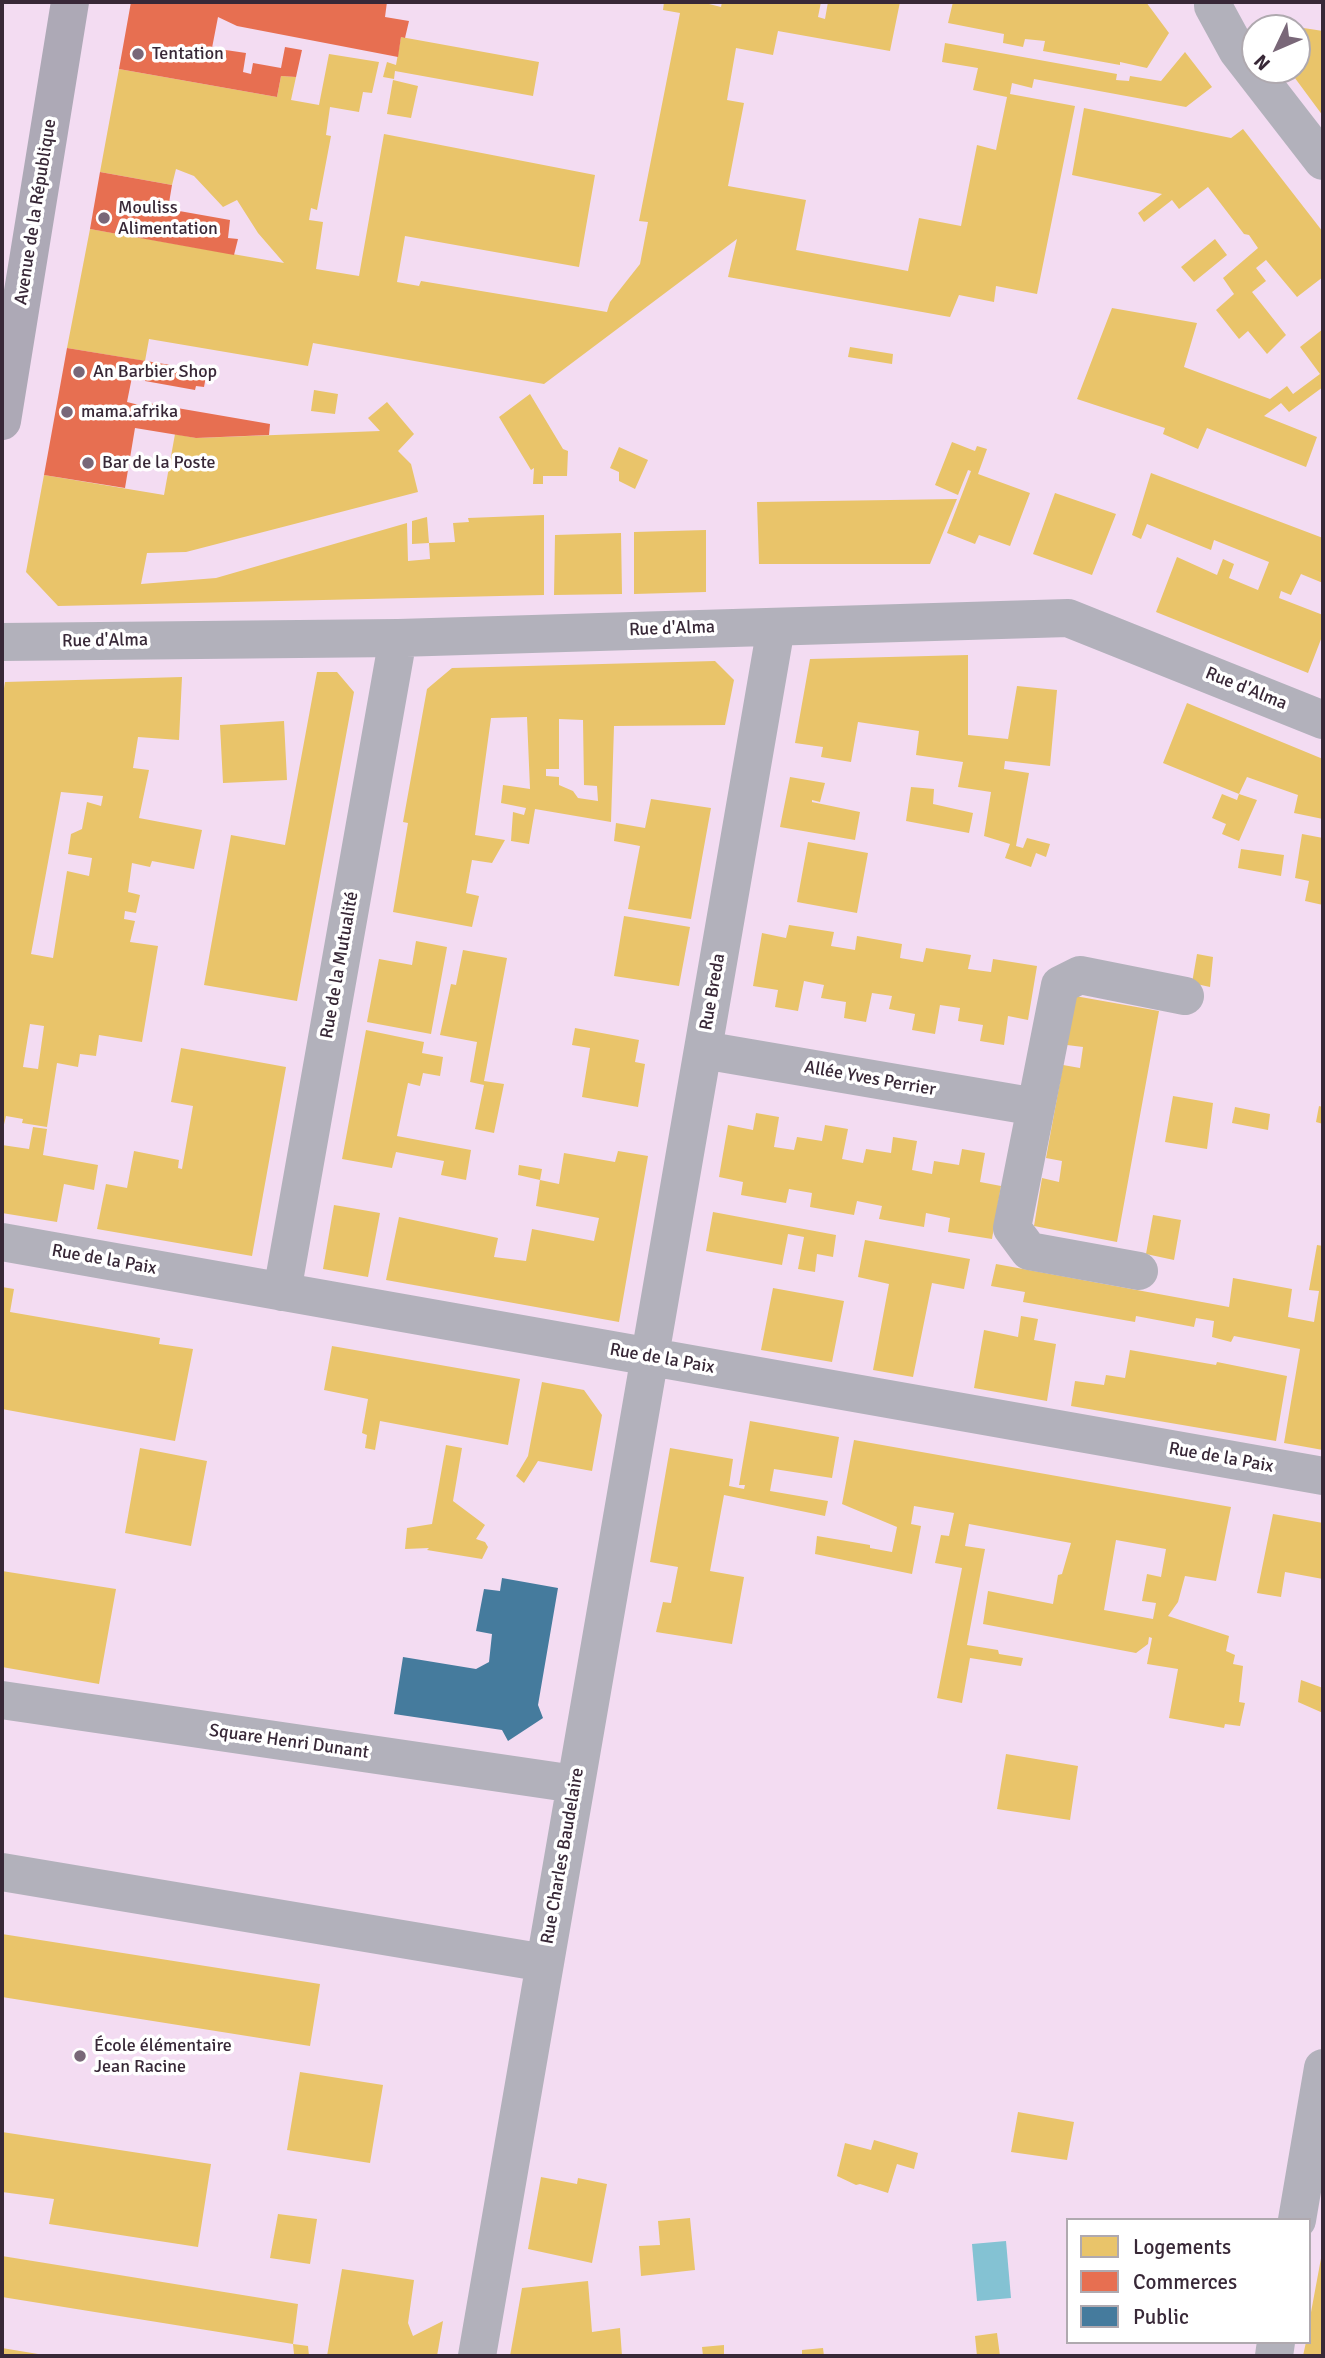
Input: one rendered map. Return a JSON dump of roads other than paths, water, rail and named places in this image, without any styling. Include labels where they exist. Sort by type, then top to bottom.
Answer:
[{"type":"main road","name":"Avenue de la République","points":[[2,421],[70,2]]},
{"type":"street","points":[[1213,2],[1237,50],[1323,161]]},
{"type":"street","name":"Rue d'Alma","points":[[2,642],[398,638],[1068,618],[1323,720]]},
{"type":"street","name":"Rue Breda","points":[[650,1357],[776,627]]},
{"type":"street","name":"Rue de la Mutualité","points":[[282,1292],[398,638]]},
{"type":"street","points":[[1139,1271],[1029,1251],[1012,1227],[1060,985],[1080,975],[1185,996]]},
{"type":"street","name":"Allée Yves Perrier","points":[[703,1050],[1036,1107]]},
{"type":"street","name":"Rue de la Paix","points":[[2,1242],[1323,1476]]},
{"type":"street","name":"Rue Charles Baudelaire","points":[[477,2356],[650,1357]]},
{"type":"street","name":"Square Henri Dunant","points":[[2,1700],[575,1784]]},
{"type":"street","points":[[2,1872],[545,1963]]},
{"type":"street","points":[[1297,2218],[1323,2068]]},
{"type":"water","points":[[1006,2241],[1011,2298],[977,2301],[972,2244]]},
{"type":"place","name":"Tentation","points":[[138,54]]},
{"type":"place","name":"Mouliss Alimentation","points":[[104,218]]},
{"type":"place","name":"An Barbier Shop","points":[[79,372]]},
{"type":"place","name":"mama.afrika","points":[[67,412]]},
{"type":"place","name":"Bar de la Poste","points":[[88,463]]},
{"type":"place","name":"École élémentaire Jean Racine","points":[[80,2056]]}]
